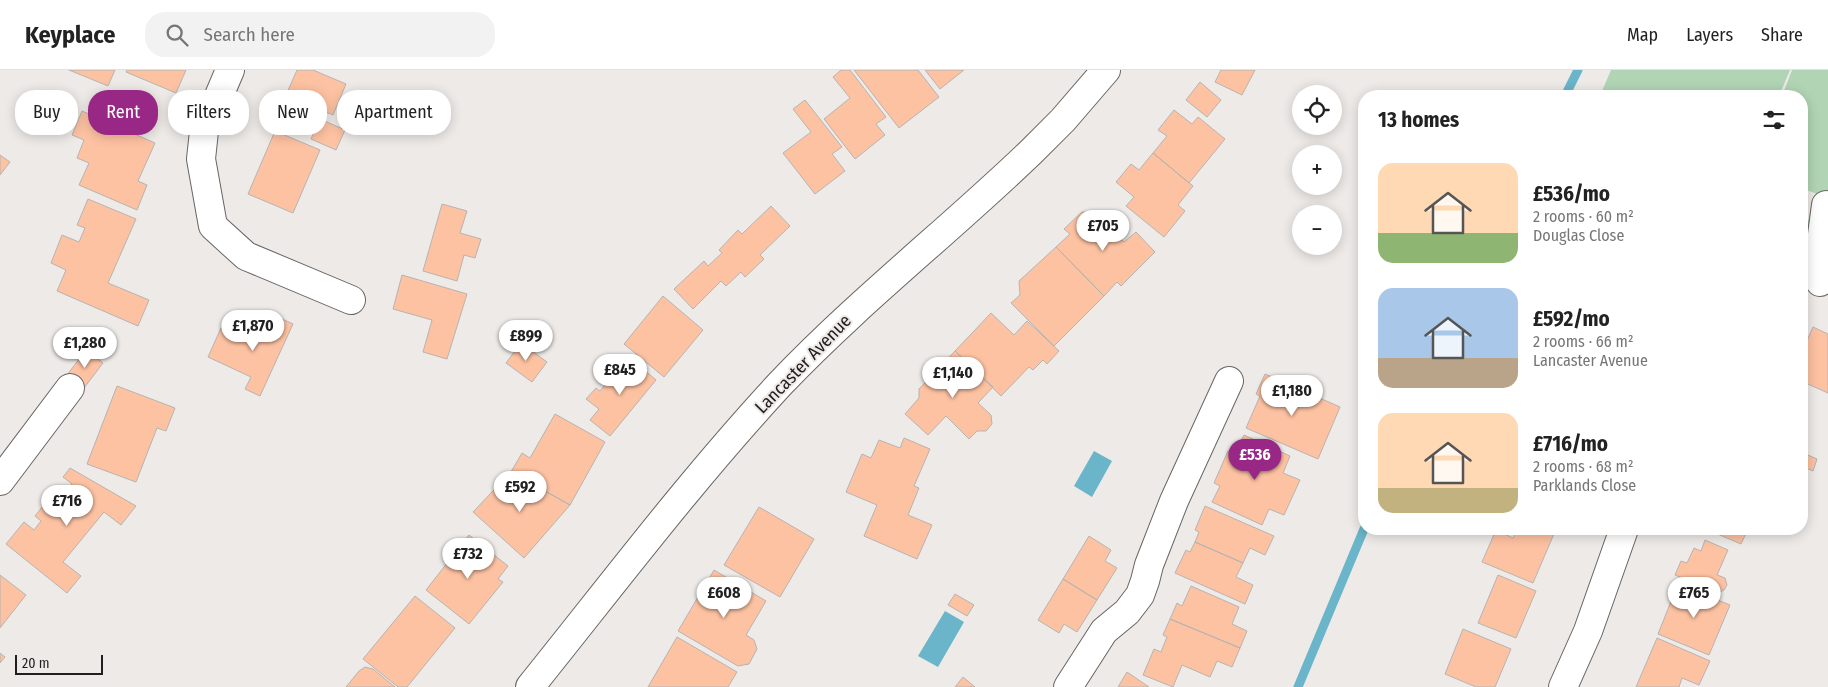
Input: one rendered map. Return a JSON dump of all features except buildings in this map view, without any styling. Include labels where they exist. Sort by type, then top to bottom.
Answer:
[{"type":"street","points":[[230,70],[204,131],[201,159],[213,226],[246,256],[351,300]]},
{"type":"street","name":"Lancaster Avenue","points":[[540,683],[730,440],[780,384],[834,330],[1032,150],[1062,120],[1106,70]]},
{"type":"street","points":[[1816,282],[1826,205]]},
{"type":"street","points":[[1068,687],[1104,631],[1127,612],[1140,595],[1146,581],[1149,565],[1174,501],[1229,381]]},
{"type":"street","points":[[0,480],[70,388]]},
{"type":"street","points":[[1563,687],[1588,631],[1622,535]]},
{"type":"green space","points":[[1611,70],[1790,70],[1782,90],[1603,90]]},
{"type":"green space","points":[[1792,70],[1828,70],[1828,198],[1808,191],[1808,90],[1784,90]]},
{"type":"green space","points":[[1808,220],[1813,222],[1808,242]]},
{"type":"water","points":[[1094,451],[1112,461],[1092,497],[1074,486]]},
{"type":"water","points":[[945,611],[964,622],[938,667],[918,656]]},
{"type":"waterway","points":[[1568,90],[1578,70]]},
{"type":"waterway","points":[[1298,687],[1361,535]]}]
